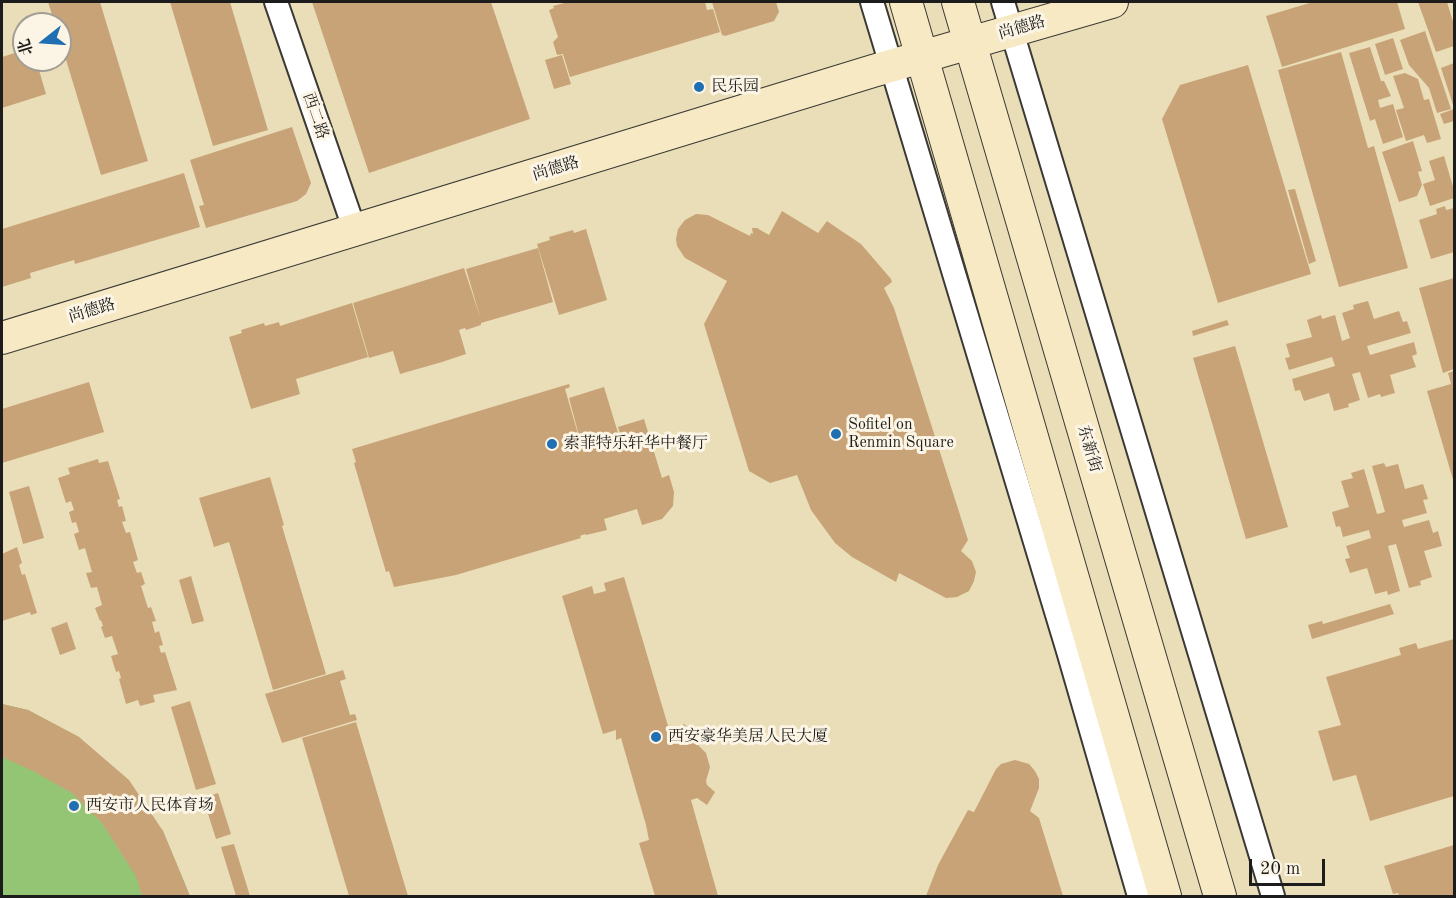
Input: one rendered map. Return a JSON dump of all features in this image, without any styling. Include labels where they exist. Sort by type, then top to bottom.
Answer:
[{"type":"main road","points":[[906,2],[1165,897]]},
{"type":"main road","name":"东新街","points":[[958,2],[1220,897]]},
{"type":"main road","name":"尚德路","points":[[2,338],[892,66],[1112,2]]},
{"type":"street","name":"西二路","points":[[276,2],[355,231]]},
{"type":"street","points":[[872,2],[1061,628],[1139,897]]},
{"type":"street","points":[[1003,2],[1273,897]]},
{"type":"green space","name":"西安市人民体育场","points":[[2,704],[28,710],[79,737],[163,831],[190,896],[2,896]]},
{"type":"building","points":[[48,2],[100,2],[148,161],[101,175],[70,72],[72,72],[72,12],[51,12]]},
{"type":"building","points":[[170,2],[230,2],[268,130],[213,146]]},
{"type":"building","points":[[312,2],[491,2],[530,119],[369,173]]},
{"type":"building","points":[[568,2],[705,2],[707,10],[713,9],[720,32],[570,77],[563,54],[557,55],[553,42],[558,37],[549,10],[554,8],[553,6]]},
{"type":"building","points":[[712,2],[776,2],[779,12],[774,21],[725,36],[722,35]]},
{"type":"building","points":[[1313,2],[1397,2],[1405,29],[1282,67],[1266,16]]},
{"type":"building","points":[[1418,2],[1447,2],[1454,25],[1454,46],[1436,52]]},
{"type":"building","points":[[1425,31],[1451,109],[1437,113],[1429,88],[1409,65],[1400,40]]},
{"type":"building","points":[[1393,38],[1403,69],[1385,75],[1375,44]]},
{"type":"building","points":[[1370,47],[1381,81],[1384,81],[1391,96],[1378,100],[1380,108],[1393,104],[1403,137],[1383,144],[1375,119],[1370,121],[1349,53]]},
{"type":"building","points":[[1341,52],[1368,148],[1374,146],[1408,268],[1339,287],[1278,70]]},
{"type":"building","points":[[12,54],[12,72],[40,72],[46,94],[2,108],[2,57]]},
{"type":"building","points":[[562,55],[571,84],[554,89],[545,60]]},
{"type":"building","points":[[1454,63],[1454,108],[1441,68]]},
{"type":"building","points":[[1248,65],[1311,274],[1218,303],[1162,119],[1180,85]]},
{"type":"building","points":[[1405,73],[1418,79],[1424,100],[1429,99],[1441,139],[1427,143],[1424,135],[1406,141],[1396,110],[1404,108],[1393,76]]},
{"type":"building","points":[[1454,109],[1454,121],[1444,124],[1440,114]]},
{"type":"building","points":[[292,127],[311,183],[306,194],[297,201],[206,228],[199,206],[204,205],[190,160]]},
{"type":"building","points":[[1413,141],[1422,171],[1418,172],[1422,185],[1417,196],[1399,202],[1382,152]]},
{"type":"building","points":[[1444,156],[1454,190],[1454,198],[1430,206],[1423,184],[1435,180],[1429,161]]},
{"type":"building","points":[[184,173],[200,227],[75,264],[74,260],[30,273],[31,278],[2,287],[2,229]]},
{"type":"building","points":[[1295,189],[1316,261],[1309,264],[1288,190]]},
{"type":"building","points":[[1445,206],[1446,210],[1454,208],[1454,252],[1431,259],[1419,220],[1437,214],[1436,209]]},
{"type":"building","name":"Sofitel on Renmin Square","points":[[782,211],[818,233],[827,221],[861,244],[891,279],[892,282],[884,288],[894,308],[968,540],[961,551],[972,561],[976,572],[969,591],[957,597],[946,598],[899,573],[896,582],[852,557],[835,543],[811,510],[797,475],[770,483],[749,471],[704,324],[727,281],[685,258],[677,246],[676,239],[678,229],[685,220],[696,214],[708,215],[750,236],[751,233],[753,234],[752,228],[757,228],[769,235]]},
{"type":"building","points":[[586,229],[607,300],[559,315],[537,244],[550,240],[549,237]]},
{"type":"building","points":[[538,248],[553,302],[481,323],[481,325],[466,330],[465,328],[459,330],[466,354],[442,362],[400,374],[393,351],[369,358],[353,303],[464,268],[481,320],[466,269]]},
{"type":"building","points":[[1454,278],[1454,369],[1443,373],[1419,288]]},
{"type":"building","points":[[1368,301],[1374,319],[1399,311],[1403,322],[1407,321],[1411,333],[1367,346],[1370,355],[1414,342],[1417,354],[1412,356],[1416,367],[1390,375],[1395,393],[1381,397],[1380,394],[1368,398],[1360,372],[1352,374],[1360,400],[1348,404],[1349,407],[1334,411],[1329,393],[1304,401],[1300,390],[1295,391],[1292,379],[1335,366],[1332,357],[1289,370],[1285,358],[1290,357],[1286,344],[1312,337],[1307,320],[1321,315],[1322,319],[1335,315],[1342,341],[1350,338],[1342,313],[1354,309],[1353,305]]},
{"type":"building","points":[[352,303],[368,357],[296,379],[300,394],[251,409],[229,337],[242,333],[241,330],[264,323],[265,326],[279,322],[280,326]]},
{"type":"building","points":[[1227,320],[1229,325],[1193,336],[1192,331]]},
{"type":"building","points":[[1235,346],[1288,527],[1246,539],[1193,358]]},
{"type":"building","points":[[1454,371],[1454,483],[1427,391],[1451,384],[1448,373]]},
{"type":"building","points":[[89,382],[104,432],[2,463],[2,409]]},
{"type":"building","points":[[569,384],[570,387],[565,389],[585,458],[569,398],[604,387],[622,446],[610,451],[624,447],[618,427],[644,419],[662,478],[669,475],[674,492],[673,506],[662,519],[642,525],[637,509],[604,519],[607,530],[585,534],[580,536],[581,538],[456,575],[394,587],[389,571],[386,572],[354,463],[356,462],[352,449]]},
{"type":"building","points":[[98,459],[99,463],[108,461],[120,499],[117,500],[119,507],[122,506],[126,521],[122,522],[126,533],[130,532],[138,560],[133,562],[137,573],[141,572],[145,584],[141,586],[148,608],[151,607],[156,621],[152,622],[155,633],[159,631],[163,645],[159,646],[161,653],[165,652],[177,690],[153,695],[155,702],[140,706],[138,700],[126,704],[119,671],[116,672],[111,656],[118,654],[112,636],[105,638],[101,627],[103,626],[95,608],[102,605],[97,587],[91,588],[86,573],[92,572],[85,548],[79,550],[74,534],[79,532],[76,522],[72,523],[69,512],[74,510],[71,501],[66,503],[58,478],[70,474],[68,468]]},
{"type":"building","points":[[1384,463],[1386,467],[1398,464],[1405,489],[1423,484],[1428,499],[1423,500],[1427,513],[1402,520],[1404,527],[1429,520],[1433,533],[1438,531],[1442,546],[1424,551],[1432,577],[1420,581],[1421,585],[1409,588],[1396,544],[1388,546],[1400,591],[1388,595],[1387,591],[1375,594],[1367,568],[1350,573],[1345,559],[1350,558],[1346,546],[1371,538],[1369,530],[1343,537],[1340,526],[1336,527],[1332,512],[1349,507],[1341,481],[1353,478],[1351,473],[1364,469],[1377,514],[1385,512],[1372,466]]},
{"type":"building","points":[[270,477],[284,525],[282,526],[326,674],[273,690],[229,542],[214,547],[199,498]]},
{"type":"building","points":[[29,486],[44,538],[23,544],[9,492]]},
{"type":"building","points":[[17,547],[22,563],[19,565],[22,575],[25,574],[37,613],[31,615],[30,612],[2,621],[2,554]]},
{"type":"building","points":[[191,576],[204,621],[192,624],[179,580]]},
{"type":"building","name":"西安豪华美居人民大厦","points":[[624,577],[671,736],[678,736],[683,724],[697,731],[693,740],[706,753],[710,767],[706,781],[715,792],[707,805],[697,798],[691,800],[718,896],[655,896],[639,843],[649,840],[646,825],[621,738],[616,740],[616,730],[603,734],[562,596],[592,586],[594,594],[606,591],[604,583]]},
{"type":"building","points":[[1390,604],[1394,614],[1312,639],[1308,625],[1322,621],[1323,624]]},
{"type":"building","points":[[67,622],[76,649],[60,655],[51,628]]},
{"type":"building","points":[[1454,639],[1454,796],[1370,821],[1356,775],[1333,781],[1318,731],[1341,725],[1326,677],[1401,655],[1399,648],[1416,643],[1418,649]]},
{"type":"building","points":[[343,670],[346,679],[340,681],[350,715],[355,714],[357,720],[282,743],[265,694]]},
{"type":"building","points":[[190,701],[216,784],[196,790],[171,707]]},
{"type":"building","points":[[2,704],[28,710],[79,737],[129,780],[163,831],[190,896],[142,896],[136,876],[102,823],[72,793],[2,757]]},
{"type":"building","points":[[356,722],[408,896],[349,896],[302,738]]},
{"type":"building","points":[[1015,760],[1029,764],[1039,779],[1039,788],[1030,811],[1039,818],[1063,896],[926,896],[938,865],[968,810],[974,812],[996,769],[1001,764]]},
{"type":"building","points":[[218,793],[231,834],[216,839],[203,798]]},
{"type":"building","points":[[234,844],[250,896],[236,896],[221,847]]},
{"type":"building","points":[[1454,845],[1454,896],[1399,896],[1398,893],[1393,894],[1384,866]]},
{"type":"place","name":"民乐园","points":[[699,87]]},
{"type":"place","name":"Sofitel on Renmin Square","points":[[836,434]]},
{"type":"place","name":"索菲特乐轩华中餐厅","points":[[552,444]]},
{"type":"place","name":"西安豪华美居人民大厦","points":[[656,737]]},
{"type":"place","name":"西安市人民体育场","points":[[74,806]]}]
